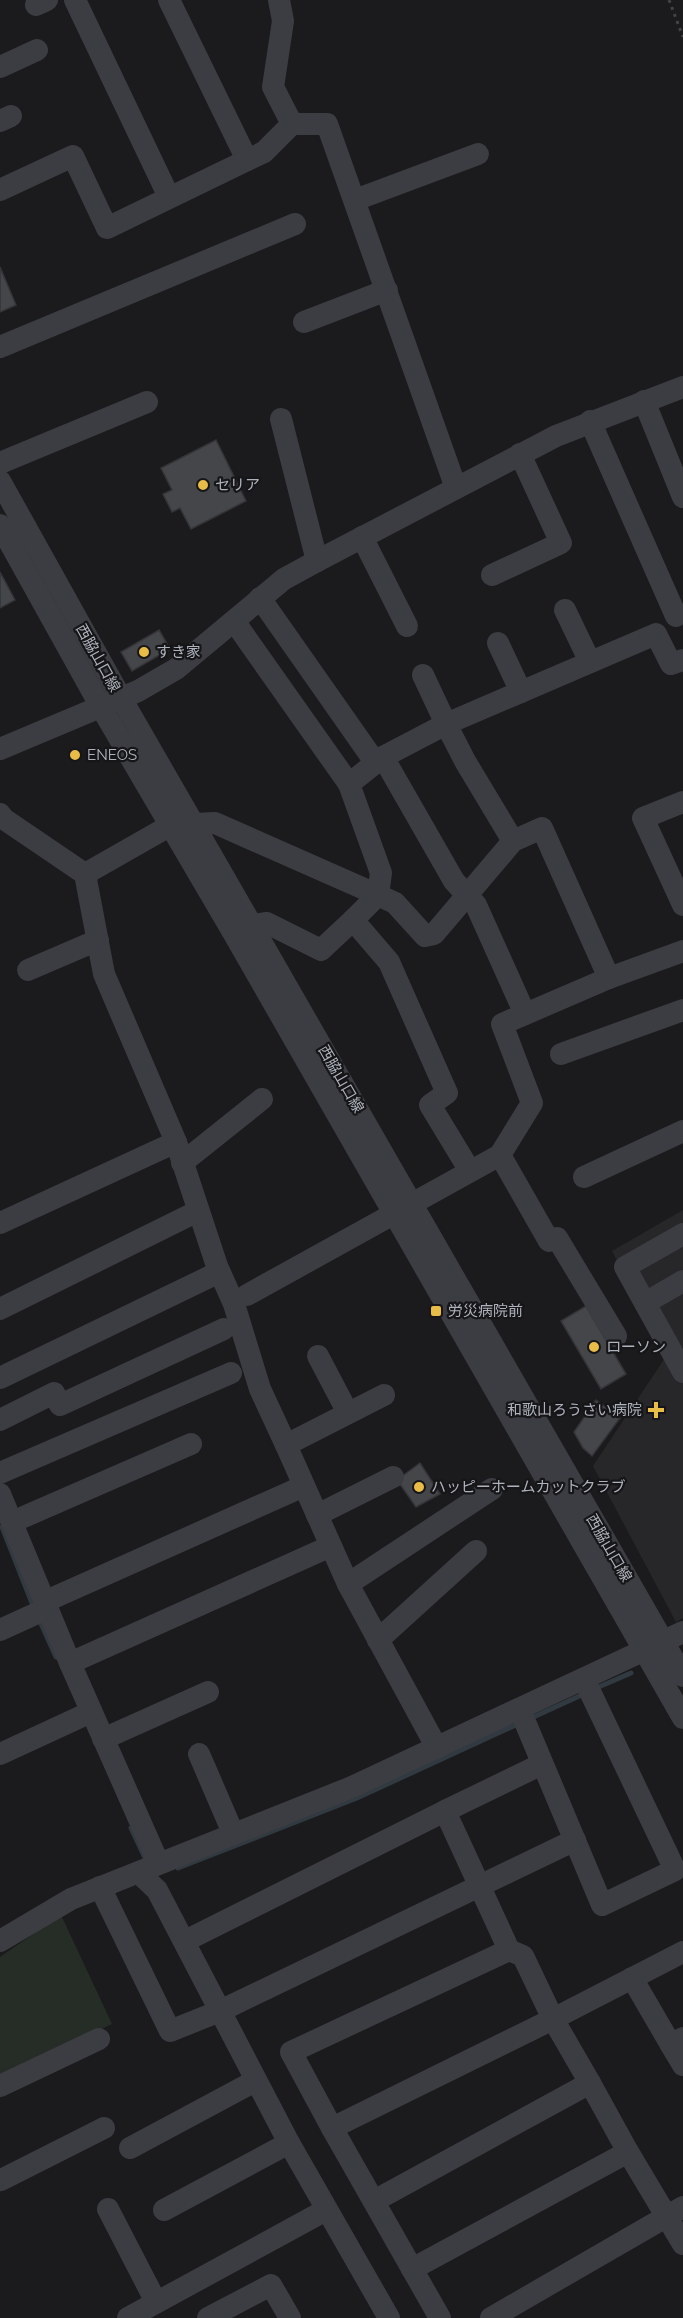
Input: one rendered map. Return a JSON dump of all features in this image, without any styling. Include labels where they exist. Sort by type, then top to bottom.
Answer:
[{"type":"street","points":[[75,0],[169,197]]},
{"type":"street","points":[[169,0],[247,160]]},
{"type":"street","points":[[279,0],[283,21],[273,87],[292,124]]},
{"type":"street","points":[[0,67],[37,50]]},
{"type":"street","points":[[0,190],[74,156],[107,228],[264,152],[292,124],[327,124],[456,488]]},
{"type":"street","points":[[355,200],[478,154]]},
{"type":"street","points":[[0,347],[295,225]]},
{"type":"street","points":[[304,322],[387,290]]},
{"type":"street","points":[[0,749],[111,703],[176,669],[284,579],[520,454],[590,421],[644,401],[682,391]]},
{"type":"street","points":[[644,401],[683,497]]},
{"type":"street","points":[[0,463],[147,402]]},
{"type":"street","points":[[281,419],[317,561]]},
{"type":"street","points":[[590,421],[676,616]]},
{"type":"street","points":[[492,575],[561,543],[520,454]]},
{"type":"street","name":"西脇山口線","points":[[0,481],[171,825],[243,929]]},
{"type":"street","name":"西脇山口線","points":[[0,525],[111,703],[194,824],[243,929],[402,1208],[683,1676]]},
{"type":"street","points":[[362,537],[407,627]]},
{"type":"street","points":[[260,598],[379,759],[454,881],[476,905],[525,1014]]},
{"type":"street","points":[[565,610],[590,662]]},
{"type":"street","points":[[234,621],[349,784],[381,873],[378,895],[321,951],[267,923],[243,929]]},
{"type":"street","points":[[349,784],[379,759],[446,724],[656,634],[670,664],[683,660]]},
{"type":"street","points":[[498,643],[521,692]]},
{"type":"street","points":[[423,675],[465,761],[513,841]]},
{"type":"street","points":[[683,801],[643,818],[683,905]]},
{"type":"street","points":[[0,814],[85,874],[104,974],[179,1153],[217,1266],[234,1304],[260,1389],[348,1584],[437,1748]]},
{"type":"street","points":[[194,824],[215,823],[395,903],[425,936],[434,934],[513,841],[542,828],[609,978]]},
{"type":"street","points":[[85,874],[171,825]]},
{"type":"street","points":[[353,920],[389,962],[447,1093],[430,1105],[470,1171]]},
{"type":"street","points":[[28,970],[98,940]]},
{"type":"street","points":[[247,1295],[500,1155],[532,1103],[502,1024],[609,978],[683,951]]},
{"type":"street","points":[[561,1054],[683,1010]]},
{"type":"street","points":[[0,1223],[179,1153],[262,1099]]},
{"type":"street","points":[[584,1177],[683,1131]]},
{"type":"street","points":[[500,1155],[549,1241],[557,1238],[616,1336]]},
{"type":"street","points":[[0,1309],[198,1211]]},
{"type":"street","points":[[683,1234],[625,1267],[645,1303],[674,1334],[683,1372]]},
{"type":"street","points":[[0,1378],[211,1276]]},
{"type":"street","points":[[645,1303],[683,1281]]},
{"type":"street","points":[[0,1420],[54,1393],[60,1405],[224,1329]]},
{"type":"street","points":[[318,1356],[348,1413]]},
{"type":"street","points":[[0,1473],[231,1372]]},
{"type":"street","points":[[286,1445],[384,1395]]},
{"type":"street","points":[[12,1522],[191,1444]]},
{"type":"street","points":[[317,1515],[393,1477]]},
{"type":"street","points":[[0,1630],[304,1486]]},
{"type":"street","points":[[348,1584],[492,1489]]},
{"type":"street","points":[[0,1494],[12,1522],[39,1610],[70,1663],[82,1716],[103,1738],[157,1890],[255,2081],[389,2318]]},
{"type":"street","points":[[70,1663],[331,1546]]},
{"type":"street","points":[[378,1640],[476,1551]]},
{"type":"street","points":[[0,1941],[71,1899],[352,1787],[437,1748],[524,1720],[588,1689],[664,1641]]},
{"type":"street","name":"西脇山口線","points":[[664,1641],[683,1718]]},
{"type":"street","points":[[524,1720],[602,1905],[675,1870],[588,1689]]},
{"type":"street","points":[[103,1738],[208,1692]]},
{"type":"street","points":[[0,1754],[82,1716]]},
{"type":"street","points":[[199,1754],[233,1833]]},
{"type":"street","points":[[185,1941],[542,1764]]},
{"type":"street","points":[[445,1811],[509,1950],[524,1956],[554,2019],[628,2152],[675,2211],[683,2244]]},
{"type":"street","points":[[100,1887],[170,2031],[220,2011],[575,1840]]},
{"type":"street","points":[[440,2318],[291,2052],[509,1950]]},
{"type":"street","points":[[332,2128],[554,2019],[683,1952]]},
{"type":"street","points":[[632,1978],[677,2042],[683,2065]]},
{"type":"street","points":[[0,2086],[99,2039]]},
{"type":"street","points":[[130,2148],[255,2081]]},
{"type":"street","points":[[374,2201],[590,2083]]},
{"type":"street","points":[[0,2179],[104,2128]]},
{"type":"street","points":[[164,2210],[289,2143]]},
{"type":"street","points":[[412,2269],[628,2152]]},
{"type":"street","points":[[108,2209],[156,2302]]},
{"type":"street","points":[[128,2318],[326,2210]]},
{"type":"street","points":[[491,2318],[675,2211]]},
{"type":"street","points":[[208,2318],[271,2286],[290,2318]]},
{"type":"path","points":[[669,0],[683,37]]},
{"type":"shaded area","name":"和歌山ろうさい病院","points":[[683,1210],[683,1618],[676,1622],[593,1466],[667,1355],[612,1251]]},
{"type":"shaded area","points":[[61,1915],[112,2024],[0,2077],[0,1957]]},
{"type":"building","points":[[0,267],[16,305],[0,312]]},
{"type":"building","points":[[216,440],[246,501],[191,529],[180,508],[172,512],[163,494],[172,490],[161,468]]},
{"type":"building","points":[[0,572],[15,600],[0,608]]},
{"type":"building","points":[[159,630],[170,649],[132,671],[121,652]]},
{"type":"building","name":"ローソン","points":[[586,1306],[626,1374],[601,1389],[561,1321]]},
{"type":"building","points":[[596,1400],[620,1418],[592,1456],[583,1448],[574,1432]]},
{"type":"building","name":"ハッピーホームカットクラブ","points":[[420,1463],[440,1494],[416,1507],[397,1480]]},
{"type":"waterway","points":[[2,1527],[34,1608]]},
{"type":"waterway","points":[[39,1619],[56,1657]]},
{"type":"waterway","points":[[594,1689],[631,1673]]},
{"type":"waterway","points":[[529,1719],[586,1693]]},
{"type":"waterway","points":[[178,1868],[357,1798],[520,1723]]},
{"type":"waterway","points":[[131,1828],[147,1862]]},
{"type":"place","name":"セリア","points":[[203,485]]},
{"type":"place","name":"すき家","points":[[144,652]]},
{"type":"place","name":"ENEOS","points":[[75,755]]},
{"type":"place","name":"労災病院前","points":[[436,1311]]},
{"type":"place","name":"ローソン","points":[[594,1347]]},
{"type":"place","name":"和歌山ろうさい病院","points":[[656,1410]]},
{"type":"place","name":"ハッピーホームカットクラブ","points":[[419,1487]]}]
